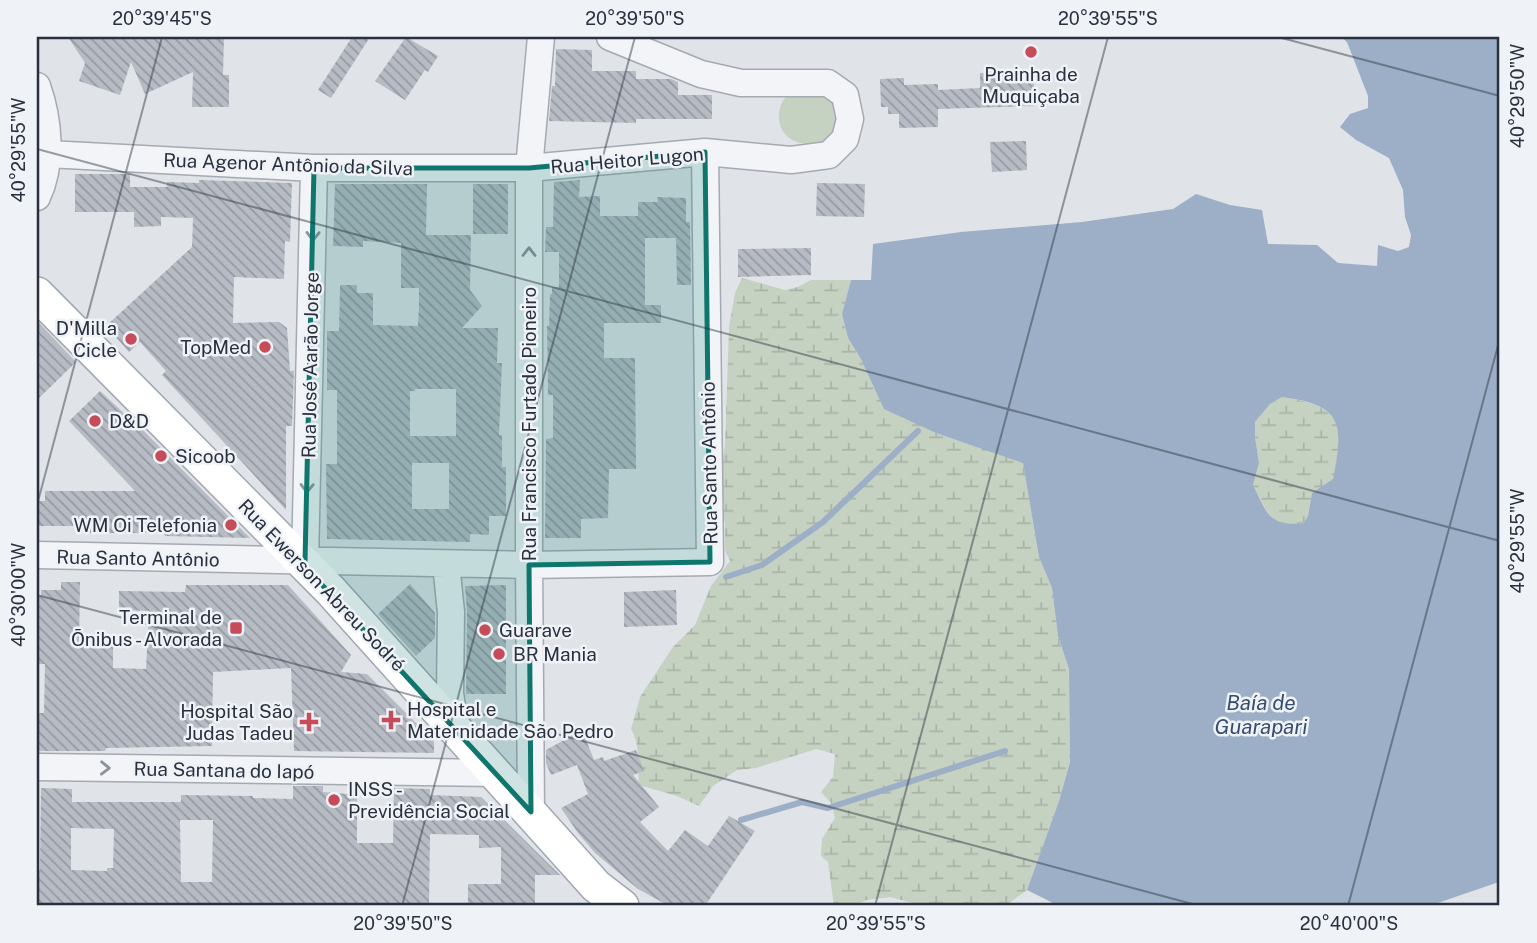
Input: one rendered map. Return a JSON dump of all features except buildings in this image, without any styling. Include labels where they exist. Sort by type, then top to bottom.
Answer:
[{"type":"main road","name":"Rua Ewerson Abreu Sodré","points":[[37,294],[303,561],[531,812],[601,896],[622,906]]},
{"type":"street","name":"Rua Francisco Furtado Pioneiro","points":[[531,812],[529,168],[541,37]]},
{"type":"street","name":"Rua Heitor Lugon","points":[[529,168],[705,152],[791,160],[829,155],[845,139],[850,118],[845,95],[828,83],[741,83],[701,74],[610,37]]},
{"type":"street","points":[[37,86],[45,110],[48,154],[37,197]]},
{"type":"street","name":"Rua Santo Antônio","points":[[37,555],[529,565],[710,562],[705,152]]},
{"type":"street","name":"Rua Agenor Antônio da Silva","points":[[48,154],[314,168],[529,168]]},
{"type":"street","name":"Rua José Aarão Jorge","points":[[303,561],[314,168]]},
{"type":"street","points":[[446,564],[451,612],[449,722]]},
{"type":"street","name":"Rua Santana do Iapó","points":[[37,767],[496,773]]},
{"type":"highlighted area","points":[[705,152],[710,562],[529,565],[531,812],[300,561],[305,561],[314,168],[529,168]]},
{"type":"green space","points":[[796,88],[831,97],[838,117],[835,129],[828,138],[818,143],[796,142],[787,136],[781,127],[781,106],[786,96]]},
{"type":"green space","points":[[742,278],[785,290],[811,280],[851,280],[842,314],[848,338],[861,359],[936,433],[1023,462],[1039,557],[1052,588],[1058,636],[1069,669],[1070,762],[1027,890],[1005,906],[924,906],[890,897],[867,900],[850,906],[834,906],[828,862],[821,856],[822,839],[835,818],[831,803],[821,792],[833,777],[835,754],[816,749],[756,768],[737,770],[713,786],[699,806],[677,796],[639,785],[637,749],[631,729],[640,697],[673,647],[695,625],[711,586],[730,561],[725,550],[725,522],[719,508],[718,482],[725,446],[729,327],[735,293]]},
{"type":"green space","points":[[1282,397],[1318,406],[1335,421],[1338,431],[1333,480],[1312,493],[1308,516],[1303,524],[1282,522],[1270,516],[1253,485],[1259,463],[1255,422],[1270,404]]},
{"type":"water","name":"Baía de Guarapari","points":[[1341,37],[1500,37],[1500,883],[1429,906],[1059,906],[1027,890],[1070,762],[1069,669],[1058,636],[1052,588],[1039,557],[1023,463],[936,433],[884,409],[848,338],[842,314],[851,280],[871,280],[873,244],[961,232],[1082,222],[1173,209],[1196,194],[1230,205],[1262,210],[1268,244],[1317,245],[1338,263],[1377,266],[1378,245],[1398,251],[1409,247],[1411,235],[1405,217],[1403,190],[1389,158],[1356,140],[1340,127],[1350,114],[1368,108],[1368,96],[1347,42]],"holes":[[[1282,397],[1317,405],[1328,412],[1338,431],[1338,444],[1333,479],[1312,493],[1308,516],[1303,524],[1291,524],[1270,516],[1253,485],[1259,463],[1255,422],[1270,404]]]},
{"type":"waterway","points":[[726,577],[762,565],[823,522],[918,431]]},
{"type":"waterway","points":[[741,820],[802,802],[828,808],[1005,751]]},
{"type":"place","name":"Prainha de Muquiçaba","points":[[1031,52]]},
{"type":"place","name":"D'Milla Cicle","points":[[131,339]]},
{"type":"place","name":"TopMed","points":[[265,347]]},
{"type":"place","name":"D&D","points":[[95,421]]},
{"type":"place","name":"Sicoob","points":[[161,456]]},
{"type":"place","name":"WM Oi Telefonia","points":[[231,525]]},
{"type":"place","name":"Terminal de Õnibus - Alvorada","points":[[236,628]]},
{"type":"place","name":"Guarave","points":[[485,630]]},
{"type":"place","name":"BR Mania","points":[[499,654]]},
{"type":"place","name":"Hospital e Maternidade São Pedro","points":[[391,720]]},
{"type":"place","name":"Hospital São Judas Tadeu","points":[[309,722]]},
{"type":"place","name":"INSS - Previdência Social","points":[[334,800]]}]
